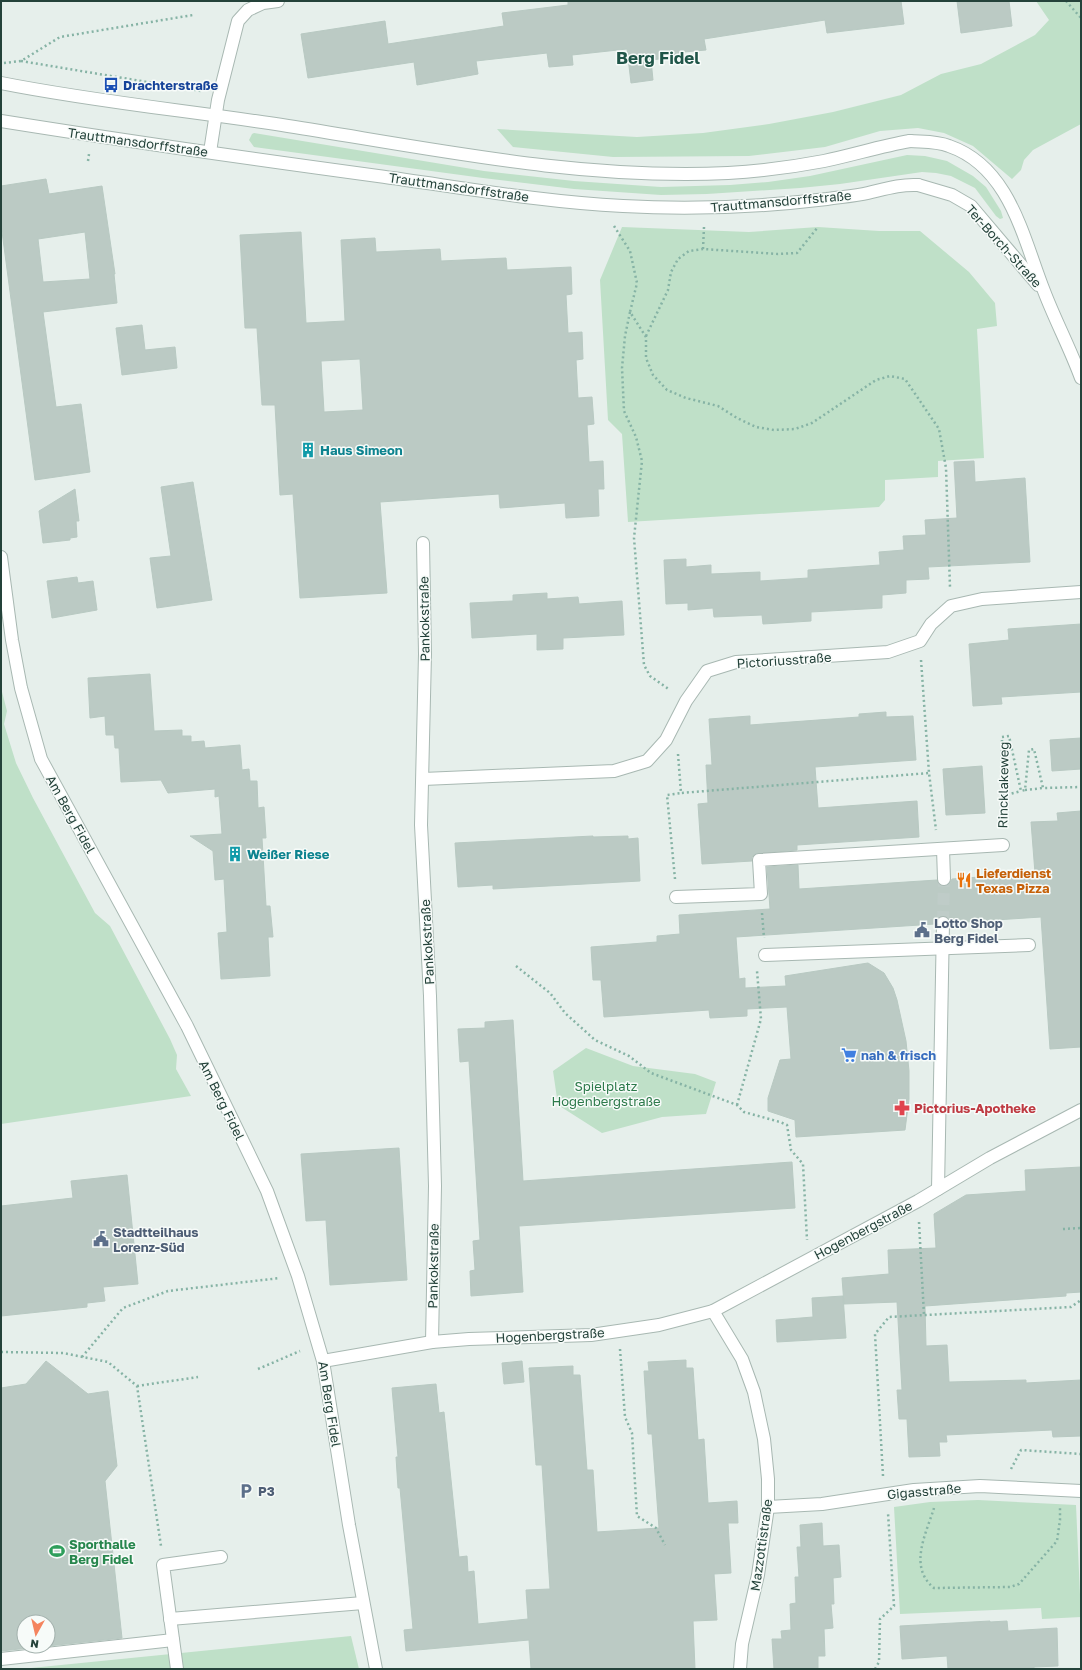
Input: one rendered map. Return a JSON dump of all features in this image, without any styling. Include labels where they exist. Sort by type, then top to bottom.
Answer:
[{"type":"street","points":[[210,152],[215,114],[238,20],[248,10],[263,3],[278,1]]},
{"type":"street","points":[[1,82],[61,94],[215,114]]},
{"type":"street","name":"Ter-Borch-Straße","points":[[215,114],[514,162],[594,171],[662,174],[730,172],[786,167],[821,161],[910,141],[949,145],[981,165],[995,179],[1011,204],[1044,292],[1075,346],[1081,378]]},
{"type":"street","name":"Trauttmansdorffstraße","points":[[1,121],[522,196],[622,206],[690,208],[767,204],[825,199],[867,193],[904,185],[918,185]]},
{"type":"street","name":"Ter-Borch-Straße","points":[[918,185],[952,195],[971,206],[1044,292]]},
{"type":"street","name":"Pankokstraße","points":[[423,543],[425,654],[421,825],[430,996],[435,1186],[432,1342]]},
{"type":"street","name":"Am Berg Fidel","points":[[1,557],[12,640],[21,688],[41,759],[187,1026],[267,1191],[298,1276],[324,1361],[363,1603],[376,1669]]},
{"type":"street","points":[[920,641],[931,624],[951,606],[982,599],[1081,592]]},
{"type":"street","name":"Pictoriusstraße","points":[[423,779],[614,771],[647,761],[666,740],[686,701],[707,670],[736,662],[888,652],[920,641]]},
{"type":"street","name":"Rincklakeweg","points":[[761,894],[759,860],[941,850],[1002,845]]},
{"type":"street","points":[[941,850],[944,879]]},
{"type":"street","points":[[676,898],[761,894]]},
{"type":"street","points":[[938,1189],[943,924]]},
{"type":"street","points":[[765,955],[1028,945]]},
{"type":"street","name":"Hogenbergstraße","points":[[324,1361],[432,1342],[469,1339],[591,1335],[659,1325],[712,1311],[938,1189],[990,1158],[1081,1110]]},
{"type":"street","name":"Mazzottistraße","points":[[712,1311],[742,1359],[754,1392],[764,1439],[768,1479],[768,1507],[758,1575],[742,1644],[740,1669]]},
{"type":"street","name":"Gigasstraße","points":[[768,1507],[822,1504],[914,1490],[980,1486],[1081,1491]]},
{"type":"street","points":[[178,1669],[163,1565],[222,1557]]},
{"type":"street","points":[[170,1619],[363,1603]]},
{"type":"street","points":[[1,1659],[174,1640]]},
{"type":"path","points":[[1066,1],[1081,18]]},
{"type":"path","points":[[1,64],[21,61],[60,37],[193,15]]},
{"type":"path","points":[[614,226],[630,251],[637,283],[625,336],[622,368],[624,411],[636,437],[642,461],[634,538],[644,665],[650,676],[686,701]]},
{"type":"path","points":[[703,249],[704,227]]},
{"type":"path","points":[[818,227],[797,252],[778,254],[703,249],[689,251],[678,259],[671,272],[668,290],[646,337],[646,358],[653,375],[668,390],[686,398],[718,406],[736,418],[756,427],[774,430],[795,429],[812,423],[876,380],[890,376],[905,379],[939,429],[946,468],[951,606]]},
{"type":"path","points":[[630,312],[646,337]]},
{"type":"path","points":[[920,641],[929,773],[941,850]]},
{"type":"path","points":[[676,720],[681,793]]},
{"type":"path","name":"Rincklakeweg","points":[[1002,845],[1002,737],[1009,736],[1021,791],[1025,790],[1029,750],[1034,749],[1043,788]]},
{"type":"path","points":[[674,865],[667,795],[929,773]]},
{"type":"path","points":[[1025,790],[1081,787]]},
{"type":"path","points":[[1002,796],[1021,791]]},
{"type":"path","points":[[737,1105],[760,1019],[757,970],[765,955],[761,894]]},
{"type":"path","points":[[516,966],[550,993],[565,1013],[595,1040],[629,1056],[651,1073],[737,1105],[744,1112],[787,1125],[791,1150],[803,1164],[808,1260]]},
{"type":"path","points":[[918,1200],[924,1315]]},
{"type":"path","points":[[1062,1229],[1081,1228]]},
{"type":"path","points":[[82,1357],[123,1308],[168,1291],[298,1276]]},
{"type":"path","points":[[875,1669],[879,1662],[880,1619],[894,1606],[887,1508],[884,1495],[874,1334],[889,1317],[1071,1307],[1081,1300]]},
{"type":"path","points":[[619,1331],[625,1417],[632,1432],[636,1516],[656,1528],[666,1545]]},
{"type":"path","points":[[258,1369],[319,1344]]},
{"type":"path","points":[[1,1352],[63,1353],[108,1362],[137,1386],[163,1565]]},
{"type":"path","points":[[137,1386],[198,1377]]},
{"type":"path","points":[[1000,1488],[1021,1450],[1081,1454]]},
{"type":"path","points":[[939,1489],[920,1552],[919,1565],[927,1583],[934,1588],[1010,1587],[1019,1584],[1056,1541],[1060,1520],[1059,1490]]},
{"type":"green space","points":[[1036,1],[1081,1],[1081,124],[1033,150],[1024,160],[1021,170],[1012,179],[973,146],[944,133],[918,128],[880,131],[825,147],[749,156],[613,157],[513,147],[497,129],[637,137],[703,133],[769,124],[833,112],[901,95],[941,74],[981,64],[1035,35],[1049,20]]},
{"type":"green space","points":[[254,133],[484,171],[574,181],[661,187],[730,185],[768,182],[810,176],[907,155],[925,156],[947,161],[973,176],[986,187],[1001,211],[1003,218],[1000,219],[996,216],[975,188],[951,176],[936,173],[922,172],[840,184],[800,188],[707,194],[661,195],[574,189],[254,147],[249,140]]},
{"type":"green space","points":[[622,227],[749,232],[818,227],[879,231],[920,231],[969,272],[995,303],[997,326],[977,329],[984,458],[938,461],[938,477],[885,480],[885,500],[879,507],[628,522],[622,434],[608,420],[600,280]]},
{"type":"green space","points":[[1,688],[7,711],[4,724],[16,763],[33,798],[95,913],[110,926],[170,1039],[177,1055],[176,1069],[191,1096],[1,1124]]},
{"type":"green space","name":"Spielplatz Hogenbergstraße","points":[[586,1048],[633,1066],[695,1074],[716,1082],[706,1114],[662,1117],[602,1133],[558,1105],[553,1071]]},
{"type":"green space","points":[[978,1500],[1076,1505],[1081,1617],[1042,1619],[1041,1608],[900,1614],[894,1507],[930,1502]]},
{"type":"green space","points":[[351,1636],[359,1669],[21,1669]]},
{"type":"building","points":[[568,1],[901,1],[904,24],[827,33],[825,20],[704,39],[706,50],[684,52],[684,56],[651,60],[653,80],[631,83],[627,49],[572,55],[573,65],[549,67],[547,53],[476,61],[478,74],[417,85],[414,62],[308,78],[301,34],[385,21],[388,44],[504,26],[502,13],[568,5]]},
{"type":"building","points":[[957,1],[1009,1],[1012,26],[961,33]]},
{"type":"building","points":[[46,179],[49,194],[102,186],[115,274],[117,303],[43,312],[56,407],[81,404],[90,472],[35,480],[1,224],[1,186]],"holes":[[[85,232],[90,279],[43,282],[38,239]]]},
{"type":"building","points":[[301,232],[306,323],[345,321],[341,240],[375,238],[376,252],[440,249],[441,261],[506,258],[507,270],[571,267],[572,294],[566,295],[568,333],[582,332],[583,359],[576,360],[578,398],[592,397],[594,424],[587,425],[589,462],[603,461],[604,489],[598,489],[599,516],[566,518],[565,503],[500,508],[499,494],[380,502],[387,593],[300,598],[293,494],[280,495],[275,405],[262,405],[257,328],[245,328],[240,235]],"holes":[[[360,359],[363,410],[324,412],[321,361]]]},
{"type":"building","points":[[142,325],[145,350],[175,347],[177,368],[122,375],[116,328]]},
{"type":"building","points":[[974,461],[975,482],[1025,478],[1030,562],[928,567],[929,579],[906,580],[906,593],[882,595],[882,608],[811,612],[811,621],[763,624],[762,615],[714,617],[713,608],[688,610],[688,603],[666,604],[664,560],[686,559],[686,567],[711,565],[711,574],[760,572],[760,581],[808,578],[808,570],[880,565],[879,552],[904,550],[903,536],[926,535],[925,520],[957,518],[954,462]]},
{"type":"building","points":[[193,482],[212,600],[157,608],[150,558],[171,556],[161,487]]},
{"type":"building","points":[[75,489],[79,521],[76,521],[77,537],[70,538],[70,540],[43,543],[39,511]]},
{"type":"building","points":[[77,577],[78,583],[93,581],[97,610],[52,618],[47,581]]},
{"type":"building","points":[[547,593],[547,599],[578,597],[579,604],[622,601],[624,635],[563,638],[563,649],[537,650],[537,634],[472,638],[470,603],[513,601],[513,595]]},
{"type":"building","points":[[1081,624],[1081,692],[1001,697],[1002,704],[973,706],[969,644],[1009,640],[1008,629]]},
{"type":"building","name":"Weißer Riese","points":[[150,674],[154,731],[182,730],[182,736],[191,736],[191,742],[204,741],[205,748],[240,745],[242,770],[249,769],[250,781],[257,781],[258,808],[264,807],[266,838],[262,838],[266,906],[270,906],[273,937],[268,937],[270,976],[221,979],[218,933],[227,932],[224,879],[215,880],[213,851],[190,836],[222,834],[219,796],[215,797],[215,789],[168,793],[161,780],[121,782],[119,748],[115,748],[114,735],[106,735],[105,716],[90,718],[88,678]]},
{"type":"building","points":[[886,712],[886,717],[913,716],[916,760],[815,767],[818,808],[917,801],[919,837],[797,845],[797,850],[755,854],[752,857],[752,861],[702,864],[698,804],[708,803],[706,765],[712,765],[709,719],[750,716],[750,725],[859,717],[859,714]]},
{"type":"building","points":[[1081,738],[1081,769],[1052,771],[1050,740]]},
{"type":"building","points":[[982,766],[985,813],[946,815],[943,769]]},
{"type":"building","points":[[1081,811],[1081,1047],[1050,1049],[1041,917],[950,923],[947,917],[943,916],[937,919],[935,924],[736,937],[739,979],[745,978],[745,988],[786,986],[785,976],[868,963],[884,973],[893,988],[897,1000],[906,1041],[909,1071],[909,1099],[905,1130],[796,1137],[795,1120],[768,1111],[768,1098],[780,1060],[791,1059],[787,1007],[747,1009],[747,1016],[710,1018],[709,1010],[604,1017],[601,980],[593,980],[591,947],[657,942],[657,936],[680,934],[679,915],[770,909],[767,867],[798,865],[799,889],[937,880],[940,885],[945,886],[950,883],[952,879],[1035,873],[1031,822],[1058,821],[1057,813]]},
{"type":"building","points":[[593,836],[628,836],[628,839],[638,838],[640,881],[493,889],[493,885],[458,887],[455,843]]},
{"type":"building","points":[[513,1020],[523,1181],[792,1162],[795,1208],[519,1226],[523,1292],[471,1296],[470,1271],[475,1270],[473,1241],[480,1240],[469,1061],[460,1062],[458,1029],[485,1028],[485,1022]]},
{"type":"building","points":[[399,1148],[407,1280],[330,1285],[326,1220],[306,1221],[301,1154]]},
{"type":"building","points":[[1081,1167],[1081,1292],[1066,1293],[1066,1296],[925,1306],[926,1346],[947,1345],[949,1382],[1026,1380],[1026,1383],[1081,1380],[1081,1436],[1053,1437],[1052,1430],[946,1435],[947,1442],[939,1442],[940,1456],[909,1457],[907,1419],[899,1419],[897,1390],[902,1390],[897,1302],[844,1304],[842,1278],[889,1274],[888,1250],[936,1248],[934,1214],[966,1195],[1026,1191],[1025,1170]]},
{"type":"building","name":"Stadtteilhaus Lorenz-Süd","points":[[127,1175],[138,1284],[103,1287],[105,1301],[87,1303],[87,1307],[1,1316],[1,1206],[73,1198],[71,1181]]},
{"type":"building","points":[[843,1296],[846,1338],[777,1342],[776,1320],[813,1317],[812,1298]]},
{"type":"building","points":[[686,1360],[686,1368],[693,1368],[698,1440],[704,1439],[708,1503],[737,1501],[738,1523],[728,1523],[731,1573],[714,1574],[717,1620],[693,1621],[695,1669],[531,1669],[529,1640],[406,1651],[404,1630],[413,1629],[400,1488],[398,1488],[396,1457],[398,1457],[392,1388],[436,1384],[439,1413],[444,1412],[459,1557],[467,1556],[468,1572],[474,1571],[478,1624],[528,1619],[526,1590],[550,1589],[542,1465],[536,1465],[529,1368],[573,1366],[573,1375],[580,1375],[587,1470],[593,1470],[597,1532],[659,1528],[652,1434],[648,1434],[644,1371],[649,1371],[648,1362]]},
{"type":"building","name":"Sporthalle Berg Fidel","points":[[46,1361],[88,1394],[108,1391],[117,1466],[105,1481],[122,1638],[56,1645],[56,1614],[16,1614],[16,1649],[1,1651],[1,1388],[26,1384]]},
{"type":"building","points":[[522,1361],[524,1382],[504,1384],[502,1363]]},
{"type":"building","points":[[822,1523],[823,1546],[839,1545],[841,1577],[833,1578],[834,1604],[831,1604],[833,1628],[824,1629],[825,1656],[818,1656],[818,1669],[774,1669],[772,1639],[782,1639],[781,1631],[791,1630],[790,1604],[796,1603],[795,1577],[799,1577],[797,1547],[801,1547],[800,1525]]},
{"type":"building","points":[[1007,1621],[1008,1631],[1057,1628],[1058,1666],[1034,1667],[1034,1669],[948,1669],[947,1656],[902,1659],[900,1626]]},
{"type":"tunnel","points":[[943,923],[944,879]]},
{"type":"place","name":"Drachterstraße","points":[[111,85]]},
{"type":"place","name":"Haus Simeon","points":[[308,450]]},
{"type":"place","name":"Weißer Riese","points":[[235,854]]},
{"type":"place","name":"Lieferdienst Texas Pizza","points":[[964,880]]},
{"type":"place","name":"Lotto Shop Berg Fidel","points":[[922,930]]},
{"type":"place","name":"nah & frisch","points":[[849,1055]]},
{"type":"place","name":"Pictorius-Apotheke","points":[[902,1108]]},
{"type":"place","name":"Stadtteilhaus Lorenz-Süd","points":[[101,1239]]},
{"type":"place","name":"P3","points":[[246,1491]]},
{"type":"place","name":"Sporthalle Berg Fidel","points":[[57,1551]]},
{"type":"district","name":"Berg Fidel","points":[[658,58]]}]
